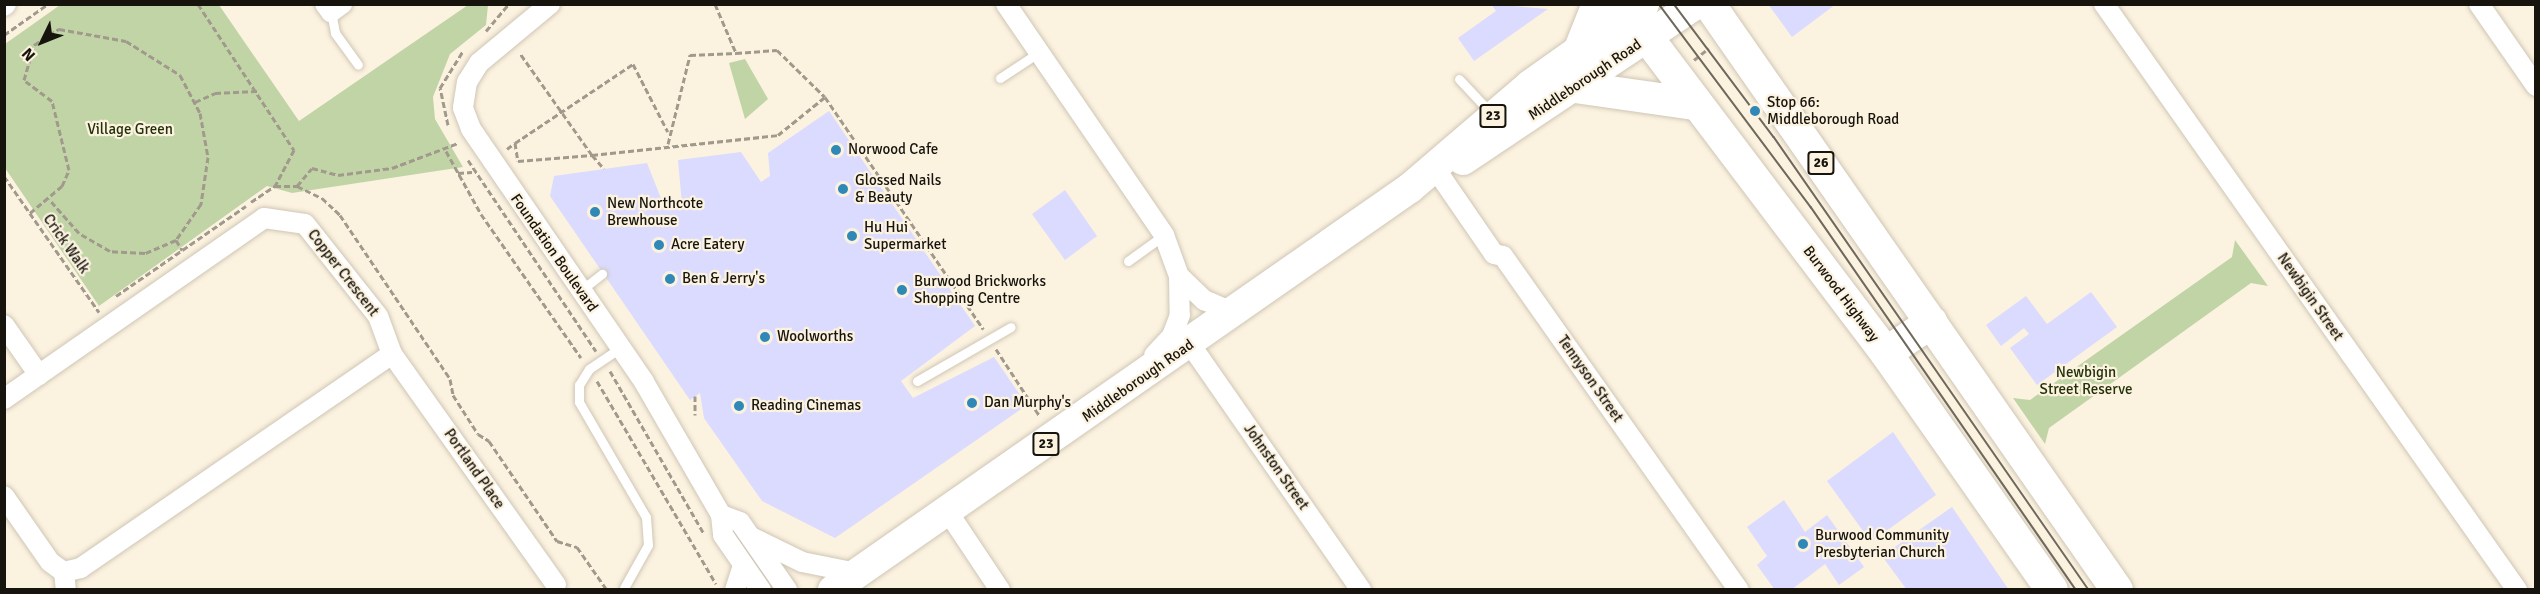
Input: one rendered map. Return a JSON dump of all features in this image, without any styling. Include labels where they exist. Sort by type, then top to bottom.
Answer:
[{"type":"highway","points":[[1580,49],[1598,4]]},
{"type":"highway","name":"26","points":[[1709,4],[2117,590]]},
{"type":"highway","name":"Burwood Highway","points":[[1636,16],[1694,104],[1886,353],[2052,590]]},
{"type":"highway","points":[[1575,87],[1694,104]]},
{"type":"highway","points":[[1886,353],[1932,322]]},
{"type":"main road","name":"Middleborough Road","points":[[845,581],[1144,376],[1410,188],[1493,115],[1580,49],[1636,16],[1696,4]]},
{"type":"main road","name":"Middleborough Road","points":[[1410,188],[1439,174],[1575,87],[1636,16]]},
{"type":"street","name":"Foundation Boulevard","points":[[550,4],[502,29],[467,82],[463,108],[491,161],[620,348],[721,515],[723,535],[761,590]]},
{"type":"street","points":[[1006,4],[1164,235],[1179,276],[1180,315],[1144,376]]},
{"type":"street","name":"Newbigin Street","points":[[2104,4],[2517,590]]},
{"type":"street","points":[[2479,4],[2535,86]]},
{"type":"street","name":"Tennyson Street","points":[[1439,174],[1494,254],[1503,256],[1739,590]]},
{"type":"street","name":"Copper Crescent","points":[[4,399],[264,218],[305,224],[378,316],[392,354]]},
{"type":"street","points":[[1179,276],[1204,300],[1234,313]]},
{"type":"street","points":[[4,325],[39,375]]},
{"type":"street","name":"Johnston Street","points":[[1190,344],[1361,590]]},
{"type":"street","points":[[4,496],[65,580],[392,354]]},
{"type":"street","name":"Portland Place","points":[[392,354],[556,585]]},
{"type":"street","points":[[948,512],[1000,590]]},
{"type":"street","name":"Foundation Boulevard","points":[[721,515],[740,522],[787,590]]},
{"type":"street","name":"Foundation Boulevard","points":[[751,537],[845,581]]},
{"type":"street","points":[[735,590],[743,565]]},
{"type":"lane","points":[[333,7],[335,33],[358,65]]},
{"type":"lane","points":[[1000,78],[1038,53]]},
{"type":"lane","points":[[1459,79],[1493,115]]},
{"type":"lane","points":[[1128,261],[1164,235]]},
{"type":"lane","points":[[580,291],[602,274]]},
{"type":"lane","points":[[917,381],[991,341],[1011,327]]},
{"type":"lane","points":[[620,348],[589,369],[579,385],[579,402],[646,517],[648,545],[624,588]]},
{"type":"path","points":[[4,35],[48,4]]},
{"type":"path","points":[[198,4],[294,150],[275,186]]},
{"type":"path","points":[[716,4],[736,53]]},
{"type":"path","points":[[30,213],[49,199],[69,170],[52,100],[24,80],[34,45],[59,29],[126,41],[180,75],[195,102],[206,135],[207,181],[194,219],[176,240],[145,254],[110,251],[80,233],[49,199]]},
{"type":"path","points":[[502,29],[560,112],[604,169]]},
{"type":"path","points":[[668,144],[668,132],[690,55],[777,51],[825,97],[889,188],[991,341],[1013,380],[1039,415]]},
{"type":"path","points":[[515,143],[633,64],[668,132]]},
{"type":"path","points":[[195,102],[215,93],[257,91]]},
{"type":"path","points":[[532,160],[592,155],[668,144],[778,135],[825,97]]},
{"type":"path","name":"Crick Walk","points":[[4,176],[109,326]]},
{"type":"path","points":[[297,186],[322,198],[340,215],[450,379],[453,395],[478,434],[489,441],[556,542],[577,547],[607,590]]},
{"type":"path","points":[[884,191],[889,188]]},
{"type":"path","points":[[176,240],[182,250]]},
{"type":"path","points":[[695,396],[695,415]]},
{"type":"green space","name":"Village Green","points":[[60,5],[219,5],[299,121],[468,5],[488,5],[486,25],[450,54],[433,97],[435,119],[463,167],[292,193],[267,186],[99,306],[5,168],[5,44]]},
{"type":"green space","points":[[745,59],[768,99],[745,119],[729,63]]},
{"type":"green space","name":"Newbigin Street Reserve","points":[[2235,240],[2268,286],[2251,283],[2049,428],[2045,444],[2013,398],[2030,400],[2232,257]]},
{"type":"building","points":[[1491,4],[1548,9],[1474,61],[1458,38],[1496,11]]},
{"type":"building","points":[[1768,4],[1836,4],[1792,37]]},
{"type":"building","points":[[829,111],[975,326],[901,381],[913,398],[994,357],[1027,405],[835,538],[762,501],[704,418],[700,393],[690,400],[550,196],[554,176],[647,163],[664,206],[682,204],[678,160],[741,152],[761,182],[770,176],[768,153]]},
{"type":"building","points":[[1065,190],[1097,236],[1065,260],[1032,214]]},
{"type":"building","points":[[2091,292],[2117,327],[2037,385],[2010,348],[2029,334],[2024,328],[2001,346],[1986,325],[2026,296],[2047,324]]},
{"type":"building","points":[[1893,432],[1936,495],[1871,542],[1827,481]]},
{"type":"building","name":"Burwood Community Presbyterian Church","points":[[1784,500],[1805,532],[1827,515],[1864,567],[1839,585],[1825,564],[1791,590],[1775,590],[1757,565],[1767,556],[1747,527]]},
{"type":"building","points":[[1952,507],[2009,590],[1907,590],[1882,556]]},
{"type":"tram line","points":[[1659,4],[1811,207],[2076,590]]},
{"type":"tram line","points":[[1674,4],[1774,137],[2089,590]]},
{"type":"place","name":"Stop 66: Middleborough Road","points":[[1755,111]]},
{"type":"place","name":"Norwood Cafe","points":[[836,150]]},
{"type":"place","name":"Glossed Nails & Beauty","points":[[843,189]]},
{"type":"place","name":"New Northcote Brewhouse","points":[[595,212]]},
{"type":"place","name":"Hu Hui Supermarket","points":[[852,236]]},
{"type":"place","name":"Acre Eatery","points":[[659,245]]},
{"type":"place","name":"Ben & Jerry's","points":[[670,279]]},
{"type":"place","name":"Burwood Brickworks Shopping Centre","points":[[902,290]]},
{"type":"place","name":"Woolworths","points":[[765,337]]},
{"type":"place","name":"Dan Murphy's","points":[[972,403]]},
{"type":"place","name":"Reading Cinemas","points":[[739,406]]},
{"type":"place","name":"Burwood Community Presbyterian Church","points":[[1803,544]]}]
